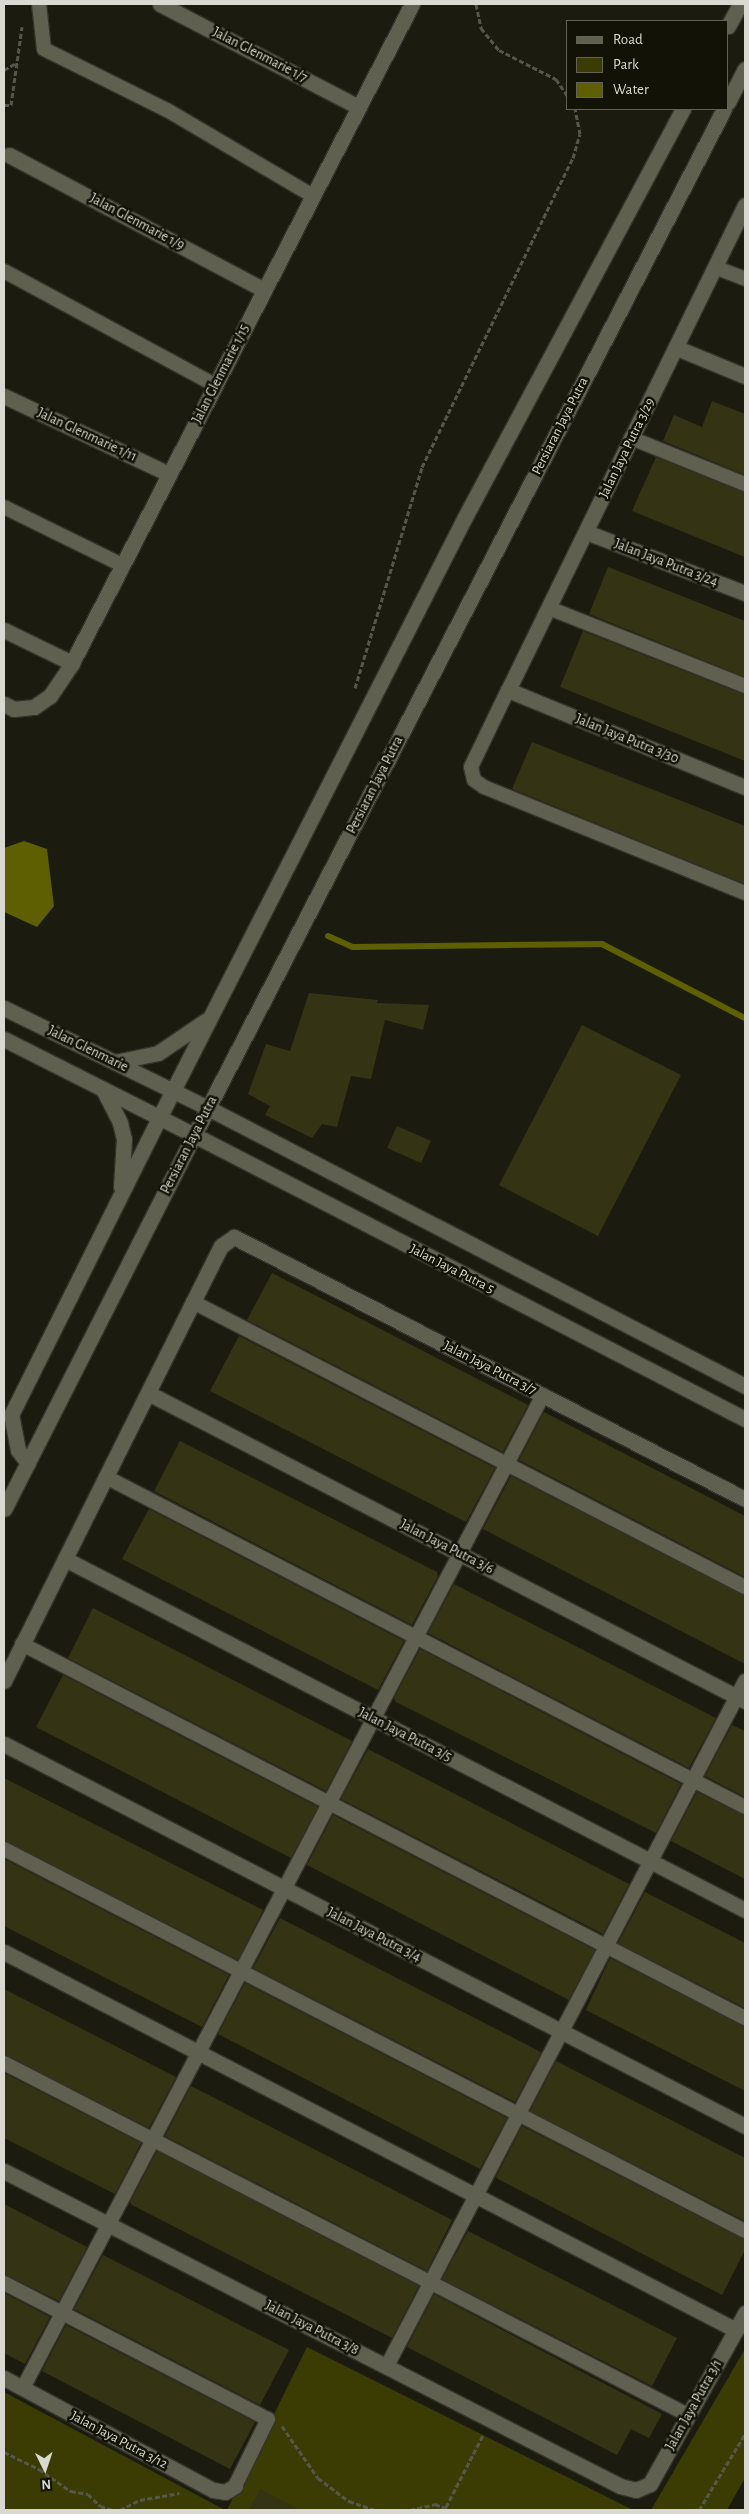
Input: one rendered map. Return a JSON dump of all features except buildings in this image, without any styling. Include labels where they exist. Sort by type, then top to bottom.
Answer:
[{"type":"street","name":"Jalan Glenmarie 1/7","points":[[160,4],[359,107]]},
{"type":"street","points":[[729,24],[740,4]]},
{"type":"street","name":"Jalan Glenmarie 1/15","points":[[4,704],[14,710],[34,707],[50,696],[72,662],[359,107],[407,5]]},
{"type":"street","points":[[729,100],[745,70]]},
{"type":"street","points":[[28,1463],[18,1450],[11,1415],[208,1018],[465,517],[683,110]]},
{"type":"street","name":"Persiaran Jaya Putra","points":[[4,1509],[194,1135],[723,110]]},
{"type":"street","name":"Jalan Glenmarie 1/9","points":[[9,155],[264,290]]},
{"type":"street","name":"Jalan Jaya Putra 3/29","points":[[508,690],[631,438],[717,268],[745,205]]},
{"type":"street","points":[[677,348],[745,376]]},
{"type":"street","name":"Jalan Glenmarie 1/11","points":[[4,396],[169,474]]},
{"type":"street","name":"Jalan Jaya Putra 3/24","points":[[586,532],[745,593]]},
{"type":"street","points":[[4,630],[72,662]]},
{"type":"street","name":"Jalan Jaya Putra 3/30","points":[[508,690],[745,787]]},
{"type":"street","name":"Jalan Glenmarie","points":[[4,1008],[172,1090]]},
{"type":"street","points":[[115,1062],[158,1053],[208,1018]]},
{"type":"street","name":"Jalan Glenmarie","points":[[4,1038],[159,1118]]},
{"type":"street","points":[[103,1089],[120,1123],[124,1139],[120,1196]]},
{"type":"street","points":[[172,1090],[745,1386]]},
{"type":"street","name":"Jalan Jaya Putra 5","points":[[159,1118],[745,1419]]},
{"type":"street","name":"Jalan Jaya Putra 3/7","points":[[193,1302],[222,1246],[234,1237],[745,1499]]},
{"type":"street","points":[[4,1681],[193,1302]]},
{"type":"street","name":"Jalan Jaya Putra 3/6","points":[[148,1393],[741,1699]]},
{"type":"street","name":"Jalan Jaya Putra 3/5","points":[[65,1559],[745,1910]]},
{"type":"street","name":"Jalan Jaya Putra 3/4","points":[[4,1744],[745,2126]]},
{"type":"street","points":[[4,1952],[736,2330]]},
{"type":"street","name":"Jalan Jaya Putra 3/8","points":[[4,2171],[620,2486],[636,2490]]},
{"type":"street","name":"Jalan Jaya Putra 3/1","points":[[636,2490],[650,2484],[745,2313]]},
{"type":"street","name":"Jalan Jaya Putra 3/12","points":[[4,2378],[201,2484],[225,2492],[235,2486]]},
{"type":"lane","points":[[39,4],[44,48],[167,110],[313,196]]},
{"type":"lane","points":[[717,268],[745,279]]},
{"type":"lane","points":[[4,271],[215,385]]},
{"type":"lane","points":[[631,438],[745,484]]},
{"type":"lane","points":[[4,507],[122,565]]},
{"type":"lane","points":[[548,608],[745,686]]},
{"type":"lane","points":[[508,690],[471,767],[474,780],[484,787],[745,894]]},
{"type":"lane","points":[[193,1302],[745,1587]]},
{"type":"lane","points":[[23,2388],[542,1394]]},
{"type":"lane","points":[[106,1477],[745,1807]]},
{"type":"lane","points":[[22,1644],[745,2018]]},
{"type":"lane","points":[[387,2366],[694,1780],[741,1699],[745,1681]]},
{"type":"lane","points":[[4,1849],[745,2231]]},
{"type":"lane","points":[[4,2063],[688,2415]]},
{"type":"lane","points":[[4,2283],[268,2419],[235,2486]]},
{"type":"path","points":[[476,4],[481,28],[499,50],[556,79],[566,95]]},
{"type":"path","points":[[4,105],[11,105],[22,24]]},
{"type":"path","points":[[4,70],[16,63]]},
{"type":"path","points":[[354,694],[422,467],[573,158],[580,134],[575,110]]},
{"type":"path","points":[[268,2419],[284,2427],[318,2478],[349,2501],[375,2510]]},
{"type":"path","points":[[446,2507],[491,2420]]},
{"type":"path","points":[[699,2510],[745,2434]]},
{"type":"path","points":[[4,2452],[39,2469],[71,2491],[88,2494],[107,2510],[113,2510]]},
{"type":"path","points":[[120,2510],[140,2500],[184,2492],[201,2484]]},
{"type":"path","points":[[410,2510],[424,2505],[446,2507],[451,2510]]},
{"type":"green space","points":[[307,2347],[633,2510],[227,2510]]},
{"type":"green space","points":[[745,2349],[745,2478],[727,2510],[651,2510]]},
{"type":"green space","points":[[4,2392],[225,2510],[5,2510]]},
{"type":"water","points":[[24,841],[47,849],[54,906],[37,927],[4,912],[4,848]]},
{"type":"waterway","points":[[328,936],[353,947],[602,944],[745,1018]]}]
